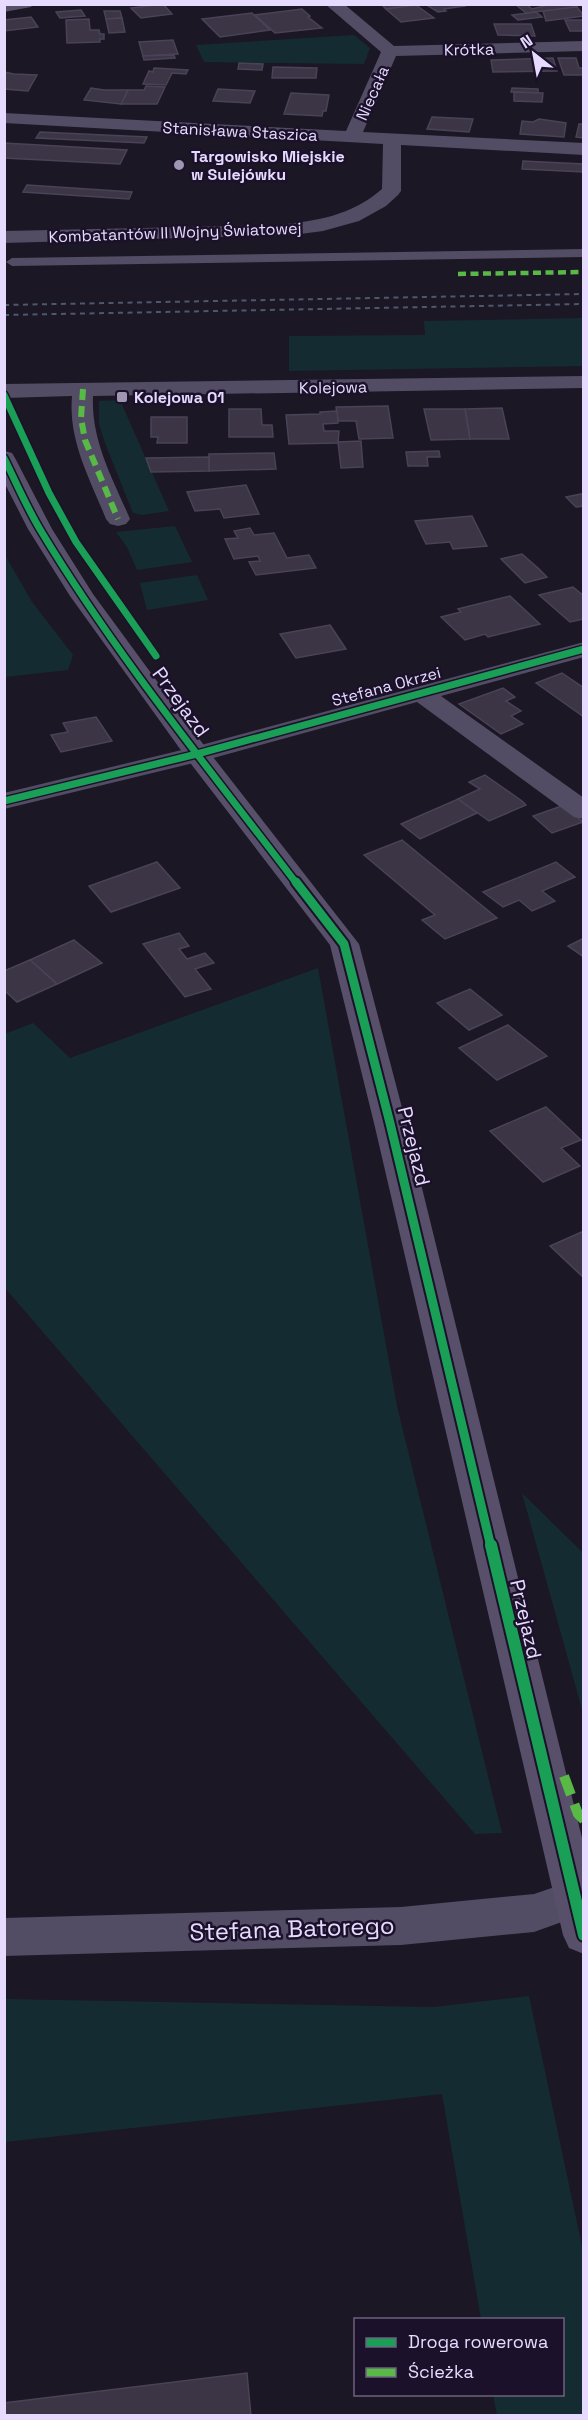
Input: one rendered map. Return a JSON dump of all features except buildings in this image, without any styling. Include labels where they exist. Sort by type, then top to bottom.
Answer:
[{"type":"street","points":[[4,7],[25,4]]},
{"type":"street","name":"Niecała","points":[[333,4],[390,51],[352,137]]},
{"type":"street","name":"Krótka","points":[[390,51],[584,46]]},
{"type":"street","name":"Stanisława Staszica","points":[[4,118],[584,149]]},
{"type":"street","name":"Kombatantów II Wojny Światowej","points":[[4,237],[277,231],[340,222],[366,212],[391,191],[392,139]]},
{"type":"street","name":"Kolejowa","points":[[4,390],[584,382]]},
{"type":"street","points":[[83,389],[81,418],[85,440],[118,519]]},
{"type":"street","name":"Przejazd","points":[[4,458],[40,529],[82,596],[197,754],[344,944],[390,1123],[545,1777],[581,1909]]},
{"type":"street","name":"Stefana Okrzei","points":[[4,801],[197,754],[418,692],[584,649]]},
{"type":"street","points":[[418,692],[584,811]]},
{"type":"street","name":"Stefana Batorego","points":[[4,1936],[401,1926],[581,1909]]},
{"type":"lane","points":[[12,262],[584,252]]},
{"type":"shaded area","points":[[354,35],[370,48],[364,64],[204,62],[196,45]]},
{"type":"shaded area","points":[[583,318],[583,366],[289,371],[289,336],[425,335],[424,321]]},
{"type":"shaded area","points":[[120,400],[169,511],[142,515],[133,513],[99,424],[99,401]]},
{"type":"shaded area","points":[[175,526],[192,562],[137,570],[127,547],[116,532]]},
{"type":"shaded area","points":[[5,555],[32,602],[73,655],[68,670],[5,677]]},
{"type":"shaded area","points":[[197,575],[208,600],[147,610],[140,583]]},
{"type":"shaded area","points":[[318,968],[397,1406],[502,1833],[475,1834],[5,1288],[5,1034],[33,1023],[70,1058]]},
{"type":"shaded area","points":[[522,1493],[583,1553],[583,1713]]},
{"type":"shaded area","points":[[529,1996],[583,2251],[583,2415],[497,2415],[493,2396],[564,2396],[564,2318],[481,2318],[442,2094],[5,2142],[5,1999],[433,2007]]},
{"type":"railway","points":[[4,305],[584,294]]},
{"type":"railway","points":[[4,315],[584,304]]},
{"type":"marked path","points":[[458,274],[584,272]]},
{"type":"marked path","points":[[83,389],[81,418],[85,440],[118,519]]},
{"type":"marked path","points":[[564,1776],[578,1814],[584,1820]]},
{"type":"cycle path","points":[[4,395],[49,493],[76,542],[156,656]]},
{"type":"cycle path","points":[[4,458],[40,529],[82,596],[197,754],[344,944],[390,1123],[584,1935]]},
{"type":"cycle path","points":[[4,801],[197,754],[584,649]]},
{"type":"place","name":"Targowisko Miejskie w Sulejówku","points":[[179,165]]},
{"type":"place","name":"Kolejowa 01","points":[[122,397]]}]
